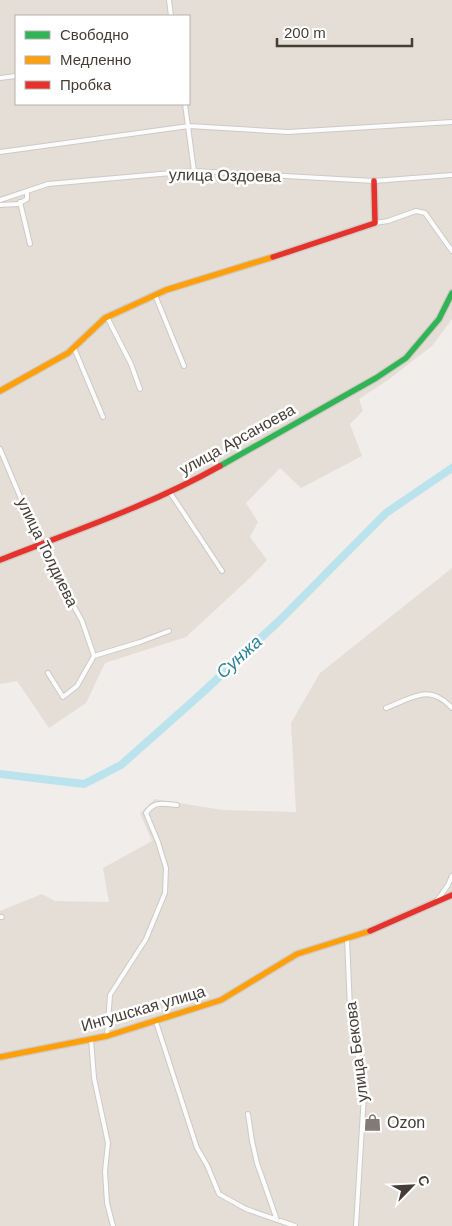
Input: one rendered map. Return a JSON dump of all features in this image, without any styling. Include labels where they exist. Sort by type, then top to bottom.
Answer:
[{"type":"street","points":[[169,0],[171,15]]},
{"type":"street","points":[[0,78],[15,76]]},
{"type":"street","points":[[185,105],[194,171]]},
{"type":"street","points":[[0,152],[188,126],[288,132],[452,122]]},
{"type":"street","name":"улица Оздоева","points":[[0,200],[48,184],[194,171],[374,181],[452,175]]},
{"type":"street","points":[[374,181],[375,223]]},
{"type":"street","points":[[0,205],[27,199],[27,191]]},
{"type":"street","points":[[20,202],[30,244]]},
{"type":"street","points":[[0,391],[68,353],[107,317],[155,295],[375,223],[388,221],[416,211],[425,213],[452,252]]},
{"type":"street","name":"улица Арсаноева","points":[[0,560],[131,508],[201,477],[376,378],[406,358],[439,319],[452,293]]},
{"type":"street","points":[[155,295],[184,366]]},
{"type":"street","points":[[107,317],[131,364],[140,389]]},
{"type":"street","points":[[74,348],[103,417]]},
{"type":"street","name":"улица Толдиева","points":[[0,449],[40,544],[82,621],[94,656]]},
{"type":"street","points":[[169,491],[222,571]]},
{"type":"street","points":[[48,673],[63,698],[77,686],[94,656],[169,631]]},
{"type":"street","points":[[386,708],[424,693],[435,694],[443,698],[452,708]]},
{"type":"street","points":[[107,1036],[110,995],[146,939],[165,893],[166,868],[146,813],[150,806],[157,803],[177,805]]},
{"type":"street","points":[[434,904],[448,885],[452,876]]},
{"type":"street","name":"Ингушская улица","points":[[0,1057],[107,1036],[221,1000],[297,954],[378,928],[452,895]]},
{"type":"street","name":"улица Бекова","points":[[347,938],[350,1009],[364,1094],[356,1226]]},
{"type":"street","points":[[156,1022],[196,1148],[207,1165],[219,1194],[246,1209],[295,1226]]},
{"type":"street","points":[[91,1039],[94,1078],[108,1143],[105,1171],[107,1203],[113,1226]]},
{"type":"street","points":[[248,1114],[257,1163],[277,1220]]},
{"type":"shaded area","points":[[0,0],[452,0],[452,319],[432,346],[388,380],[359,399],[363,411],[350,424],[362,456],[301,488],[280,468],[246,503],[258,522],[250,537],[267,560],[186,637],[105,663],[86,703],[49,728],[17,681],[0,684]]},
{"type":"shaded area","points":[[452,568],[452,1226],[0,1226],[0,911],[42,894],[55,901],[109,902],[103,868],[152,841],[140,813],[155,799],[222,810],[296,812],[291,723],[320,673]]},
{"type":"waterway","name":"Сунжа","points":[[0,774],[84,784],[121,765],[280,620],[386,513],[452,468]]},
{"type":"traffic: fast","points":[[220,466],[376,378],[406,358],[439,319],[452,293]]},
{"type":"traffic: slow","points":[[0,391],[68,353],[105,318],[166,290],[273,257]]},
{"type":"traffic: slow","points":[[0,1057],[107,1036],[221,1000],[297,954],[370,931]]},
{"type":"traffic: jam","points":[[273,257],[375,223],[374,181]]},
{"type":"traffic: jam","points":[[0,560],[140,505],[220,466]]},
{"type":"traffic: jam","points":[[370,931],[452,895]]},
{"type":"place","name":"Ozon","points":[[373,1122]]}]
